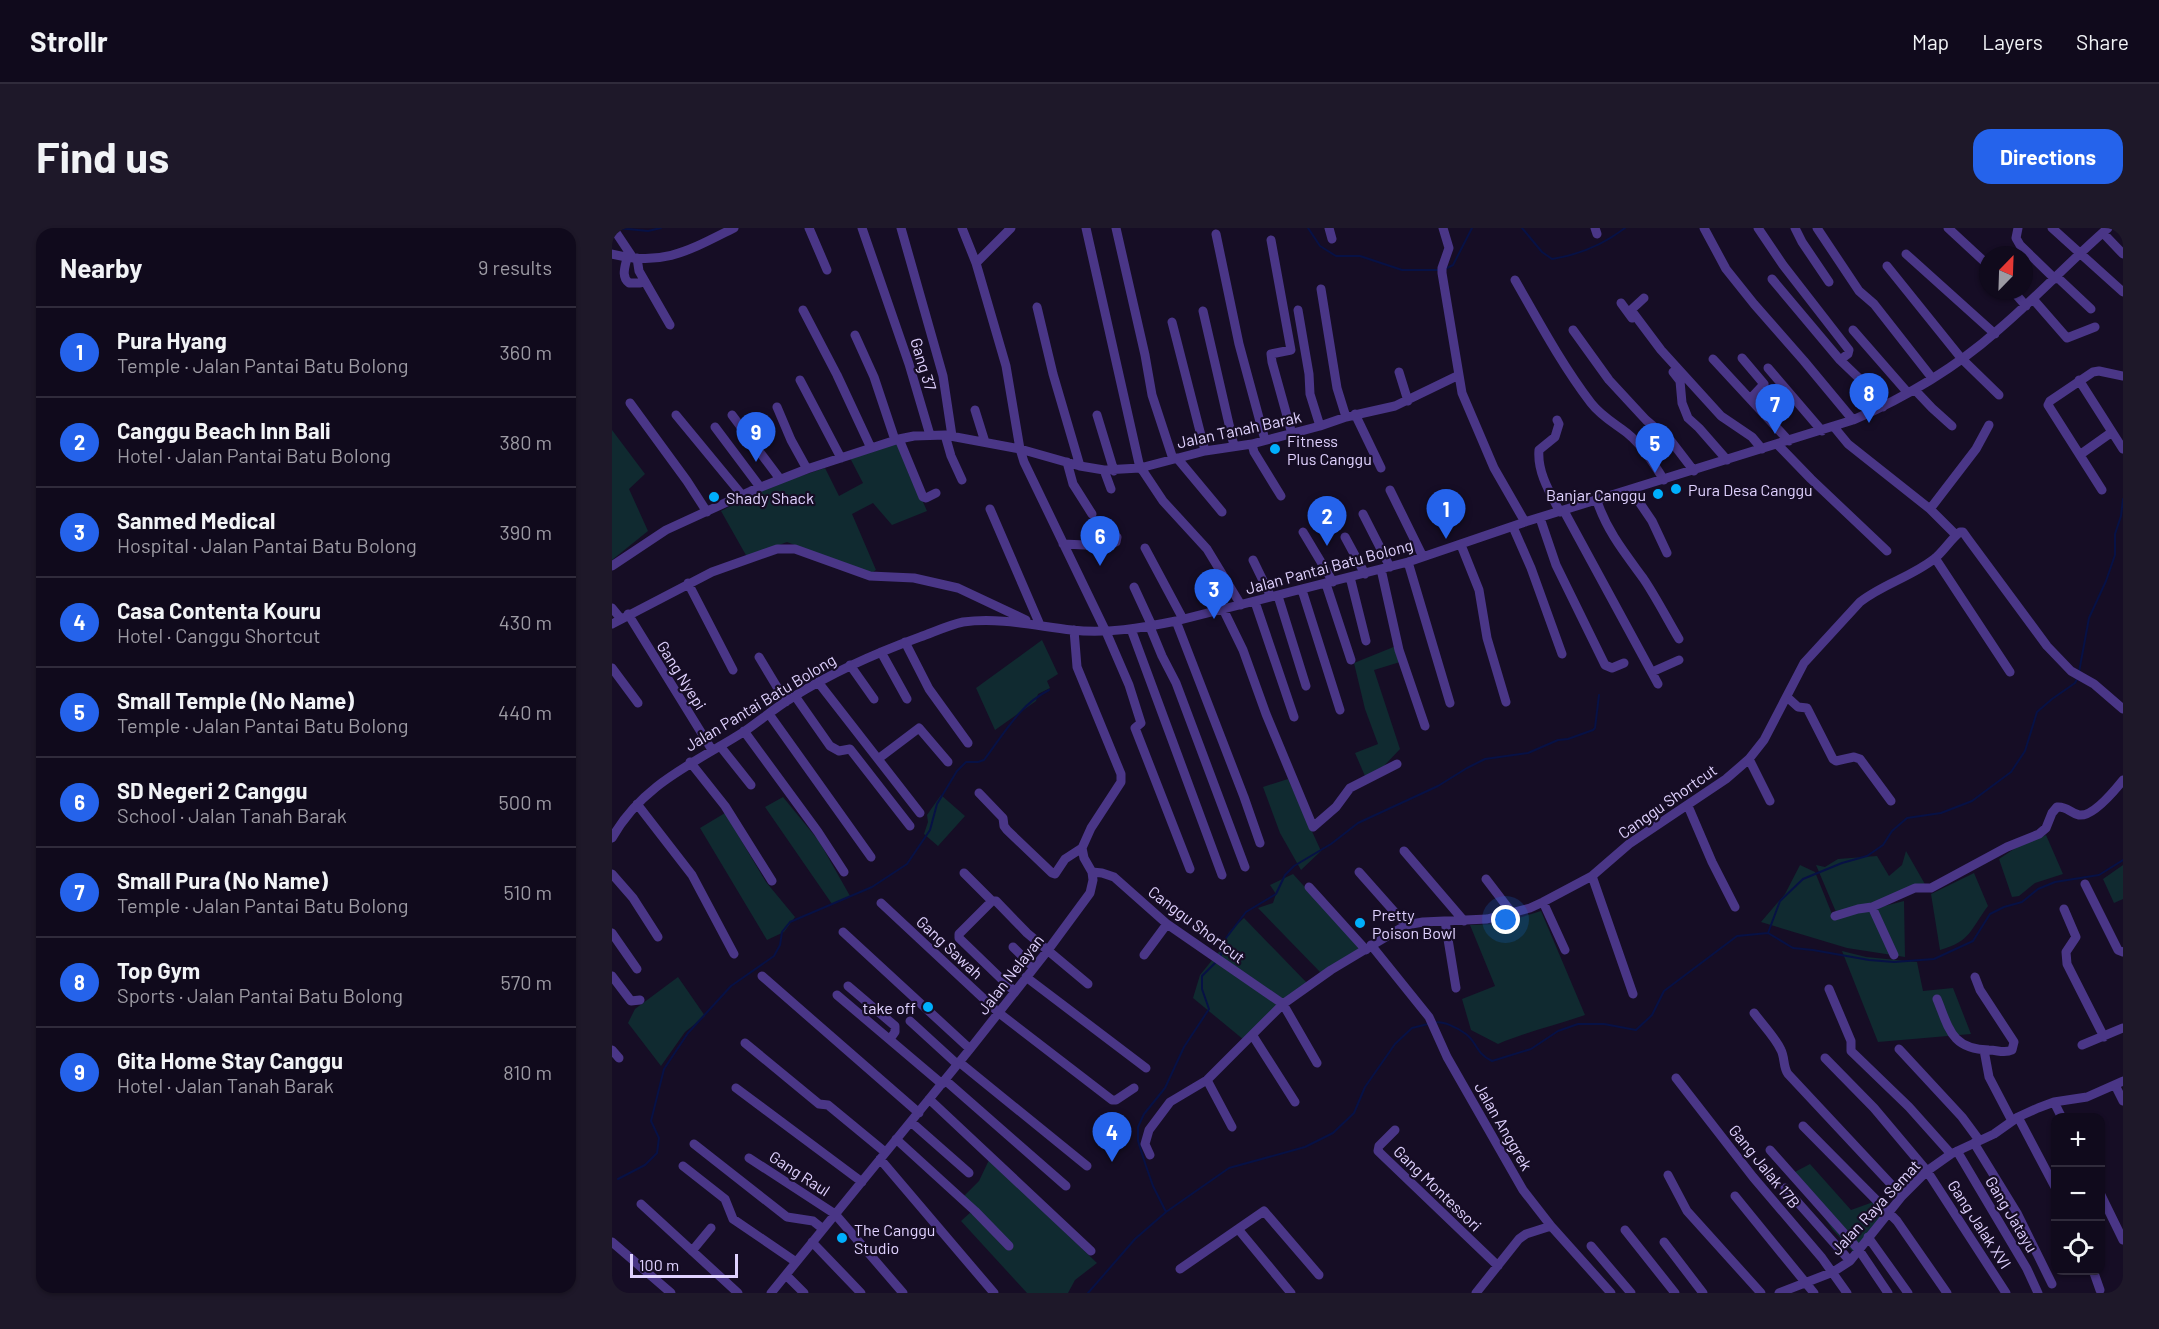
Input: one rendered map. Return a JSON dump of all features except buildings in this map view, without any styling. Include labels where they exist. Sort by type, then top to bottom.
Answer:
[{"type":"street","points":[[612,254],[655,260],[668,257],[734,228]]},
{"type":"street","points":[[809,228],[827,270]]},
{"type":"street","name":"Gang 37","points":[[862,228],[889,302],[930,435]]},
{"type":"street","points":[[901,228],[943,376],[951,456],[962,480]]},
{"type":"street","points":[[962,228],[976,263],[1006,366],[1020,449],[1028,472],[1105,631],[1138,711],[1141,723],[1135,728],[1190,869]]},
{"type":"street","points":[[976,263],[1011,228]]},
{"type":"street","points":[[1086,228],[1140,468],[1163,501],[1207,549],[1241,605]]},
{"type":"street","points":[[1116,228],[1152,395],[1175,459],[1222,512]]},
{"type":"street","points":[[1329,228],[1332,239]]},
{"type":"street","points":[[1443,228],[1449,248],[1442,270],[1462,393],[1494,468],[1525,522]]},
{"type":"street","points":[[1704,228],[1726,268],[1747,296],[1853,420]]},
{"type":"street","points":[[1758,228],[1783,265],[1850,350],[1840,360]]},
{"type":"street","points":[[1794,228],[1829,282]]},
{"type":"street","points":[[1817,228],[1858,291],[1874,304],[1932,378]]},
{"type":"street","points":[[1948,228],[1979,257]]},
{"type":"street","points":[[2018,228],[2016,238],[2020,245],[2091,309]]},
{"type":"street","points":[[2052,228],[2123,292]]},
{"type":"street","points":[[613,229],[670,325]]},
{"type":"street","points":[[2105,230],[2123,254]]},
{"type":"street","name":"Jalan Pantai Batu Bolong","points":[[612,838],[628,813],[669,776],[744,731],[795,696],[850,665],[905,642],[964,622],[993,621],[1105,631],[1151,627],[1408,562],[1525,522],[1853,420],[1912,391],[1995,334],[2105,230]]},
{"type":"street","points":[[1216,234],[1239,344],[1265,440]]},
{"type":"street","points":[[1271,240],[1291,350],[1271,354],[1292,434]]},
{"type":"street","points":[[1906,254],[1995,334]]},
{"type":"street","points":[[632,258],[624,275],[625,280],[629,283],[640,283]]},
{"type":"street","points":[[1887,266],[1961,358],[1999,395]]},
{"type":"street","points":[[1772,279],[1883,407]]},
{"type":"street","points":[[1515,280],[1559,355],[1591,403],[1601,414],[1629,434],[1664,480]]},
{"type":"street","points":[[1321,289],[1338,388],[1351,416],[1381,468]]},
{"type":"street","points":[[1644,298],[1631,310],[1660,350],[1721,416],[1752,437],[1762,449]]},
{"type":"street","points":[[2027,300],[2067,338],[2095,327]]},
{"type":"street","points":[[1621,303],[1648,342],[1680,381],[1682,403],[1688,418],[1700,428],[1727,460]]},
{"type":"street","points":[[1037,307],[1053,374],[1080,466]]},
{"type":"street","points":[[803,310],[871,448]]},
{"type":"street","points":[[1298,310],[1309,374],[1310,394],[1320,426]]},
{"type":"street","points":[[1203,311],[1234,447]]},
{"type":"street","points":[[1172,322],[1205,450]]},
{"type":"street","points":[[1573,330],[1609,380],[1646,420],[1671,441],[1694,471]]},
{"type":"street","points":[[1853,330],[1912,391],[1952,426]]},
{"type":"street","points":[[855,335],[874,377],[897,440],[923,497],[926,498],[936,493]]},
{"type":"street","points":[[1742,358],[1764,384],[1750,399]]},
{"type":"street","points":[[1713,359],[1789,441]]},
{"type":"street","points":[[1768,368],[1822,431]]},
{"type":"street","points":[[2102,490],[2048,405],[2050,401],[2079,380],[2099,371],[2123,376]]},
{"type":"street","points":[[1399,372],[1408,401]]},
{"type":"street","name":"Jalan Tanah Barak","points":[[612,566],[666,530],[760,487],[897,440],[930,435],[949,436],[1020,449],[1080,466],[1109,471],[1140,468],[1205,450],[1252,444],[1395,406],[1459,375]]},
{"type":"street","points":[[800,380],[841,458]]},
{"type":"street","points":[[2079,380],[2123,449]]},
{"type":"street","points":[[630,403],[707,512]]},
{"type":"street","points":[[777,407],[807,469]]},
{"type":"street","points":[[975,410],[985,442]]},
{"type":"street","points":[[676,415],[742,495]]},
{"type":"street","points":[[1097,415],[1111,489]]},
{"type":"street","points":[[732,416],[780,479]]},
{"type":"street","points":[[1557,420],[1559,424],[1555,437],[1539,450],[1538,461],[1549,491],[1658,684]]},
{"type":"street","points":[[1930,509],[1976,449],[1989,424]]},
{"type":"street","points":[[715,427],[760,487]]},
{"type":"street","points":[[1834,427],[1854,449],[1968,539],[2047,646],[2071,671],[2094,684],[2123,709]]},
{"type":"street","points":[[2081,454],[2112,432]]},
{"type":"street","points":[[1252,444],[1254,452],[1281,496]]},
{"type":"street","points":[[1778,445],[1887,551]]},
{"type":"street","points":[[1066,462],[1073,484],[1092,514]]},
{"type":"street","points":[[1390,490],[1423,557]]},
{"type":"street","points":[[1631,490],[1652,521],[1667,553]]},
{"type":"street","points":[[1597,501],[1608,530],[1643,579],[1679,639]]},
{"type":"street","points":[[990,509],[1037,625]]},
{"type":"street","points":[[1363,514],[1386,568],[1399,650],[1425,726]]},
{"type":"street","points":[[1540,518],[1556,565],[1605,665],[1612,668],[1624,663]]},
{"type":"street","points":[[1513,526],[1562,654]]},
{"type":"street","points":[[1303,532],[1330,583],[1350,660]]},
{"type":"street","name":"Canggu Shortcut","points":[[1150,1155],[1145,1144],[1149,1130],[1170,1102],[1207,1080],[1283,1004],[1331,970],[1406,925],[1487,919],[1543,902],[1592,876],[1629,844],[1726,779],[1749,759],[1771,729],[1804,663],[1860,602],[1935,558],[1959,533]]},
{"type":"street","points":[[1063,543],[1107,546],[1116,542],[1117,537]]},
{"type":"street","points":[[1345,537],[1365,574]]},
{"type":"street","points":[[1461,545],[1479,590],[1487,638],[1506,702]]},
{"type":"street","points":[[620,619],[712,572],[767,552],[789,548],[870,576],[914,579],[958,588],[1037,625]]},
{"type":"street","points":[[1146,548],[1179,620],[1260,843]]},
{"type":"street","points":[[1935,558],[2010,672]]},
{"type":"street","points":[[1253,560],[1274,597],[1306,686]]},
{"type":"street","points":[[1408,562],[1450,703]]},
{"type":"street","points":[[1350,577],[1366,641]]},
{"type":"street","points":[[688,583],[733,670]]},
{"type":"street","points":[[1134,587],[1179,691],[1245,867]]},
{"type":"street","points":[[1302,590],[1340,710]]},
{"type":"street","points":[[1255,602],[1294,717]]},
{"type":"street","points":[[993,621],[998,615],[999,606]]},
{"type":"street","name":"Gang Nyepi","points":[[612,608],[716,748],[751,785]]},
{"type":"street","points":[[1223,609],[1243,650],[1266,714],[1313,827],[1336,807],[1350,788],[1397,764]]},
{"type":"street","points":[[1131,629],[1222,875]]},
{"type":"street","points":[[979,793],[1003,818],[1007,830],[1055,874],[1065,859],[1082,848],[1091,828],[1121,782],[1120,774],[1077,667],[1074,630]]},
{"type":"street","points":[[905,642],[929,688],[968,743]]},
{"type":"street","points":[[881,652],[907,699]]},
{"type":"street","points":[[759,657],[786,702]]},
{"type":"street","points":[[1652,672],[1679,660]]},
{"type":"street","points":[[850,665],[874,699]]},
{"type":"street","points":[[612,668],[638,702]]},
{"type":"street","points":[[818,682],[920,813]]},
{"type":"street","points":[[795,696],[830,746],[839,751],[850,749],[910,826]]},
{"type":"street","points":[[1787,697],[1798,707],[1808,708],[1833,759],[1836,761],[1854,757],[1860,759],[1890,801]]},
{"type":"street","points":[[769,714],[870,857]]},
{"type":"street","points":[[878,759],[919,728],[948,762]]},
{"type":"street","points":[[744,731],[844,872]]},
{"type":"street","points":[[1749,759],[1770,801]]},
{"type":"street","points":[[690,762],[725,806],[772,881]]},
{"type":"street","points":[[1835,916],[1872,907],[1908,891],[1931,888],[2007,847],[2039,834],[2046,828],[2057,807],[2064,807],[2077,814],[2086,814],[2107,800],[2123,780]]},
{"type":"street","points":[[637,804],[692,875],[734,954]]},
{"type":"street","points":[[1688,806],[1734,908]]},
{"type":"street","points":[[1082,848],[1084,858],[1092,872]]},
{"type":"street","points":[[1404,851],[1464,921]]},
{"type":"street","name":"Canggu Shortcut","points":[[1092,872],[1114,878],[1167,924],[1283,1004]]},
{"type":"street","name":"Jalan Nelayan","points":[[771,1293],[999,1013],[1090,893],[1092,872]]},
{"type":"street","points":[[1359,872],[1406,925]]},
{"type":"street","points":[[964,873],[1027,933],[1088,984]]},
{"type":"street","points":[[612,874],[633,898],[658,938]]},
{"type":"street","points":[[1592,876],[1633,994]]},
{"type":"street","points":[[1486,879],[1512,913]]},
{"type":"street","points":[[2085,884],[2118,950],[2123,952]]},
{"type":"street","name":"Jalan Anggrek","points":[[1309,887],[1369,947],[1429,1017],[1437,1036],[1523,1190],[1551,1226],[1611,1293]]},
{"type":"street","points":[[992,900],[959,934],[959,938],[1015,992]]},
{"type":"street","points":[[1543,902],[1564,950]]},
{"type":"street","name":"Gang Sawah","points":[[881,903],[999,1013],[1112,1100],[1116,1100],[1134,1088]]},
{"type":"street","points":[[1872,907],[1894,955]]},
{"type":"street","points":[[2064,909],[2076,937],[2066,952],[2067,964],[2104,1037]]},
{"type":"street","points":[[1444,921],[1456,988]]},
{"type":"street","points":[[1144,955],[1167,924]]},
{"type":"street","points":[[843,932],[970,1049]]},
{"type":"street","points":[[612,933],[637,969]]},
{"type":"street","points":[[1013,947],[1033,967]]},
{"type":"street","points":[[612,976],[631,1001],[640,1000]]},
{"type":"street","points":[[762,976],[919,1113]]},
{"type":"street","points":[[1026,977],[1146,1068]]},
{"type":"street","points":[[1937,999],[1956,1040],[1984,1050],[2009,1052],[2014,1045],[1980,990],[1975,977]]},
{"type":"street","points":[[848,986],[895,1026],[895,1032],[890,1039]]},
{"type":"street","name":"Gang Jatayu","points":[[1829,989],[1851,1041],[1851,1051],[1954,1152],[2027,1269],[2038,1293]]},
{"type":"street","points":[[837,995],[1066,1186]]},
{"type":"street","points":[[1283,1004],[1317,1063]]},
{"type":"street","points":[[1754,1013],[1780,1048],[1788,1074],[1902,1196]]},
{"type":"street","points":[[910,1022],[1087,1166]]},
{"type":"street","points":[[2082,1045],[2123,1028]]},
{"type":"street","points":[[1252,1037],[1281,1090]]},
{"type":"street","points":[[1252,1037],[1295,1102]]},
{"type":"street","points":[[745,1043],[819,1104],[828,1105],[880,1158],[994,1293]]},
{"type":"street","points":[[1899,1049],[1962,1118],[2017,1213],[2052,1284]]},
{"type":"street","points":[[612,1050],[619,1058]]},
{"type":"street","points":[[1984,1050],[1989,1077],[2051,1182]]},
{"type":"street","name":"Gang Jalak XVI","points":[[1825,1058],[1874,1108],[1927,1171],[2006,1293]]},
{"type":"street","name":"Gang Jalak 17B","points":[[1676,1078],[1753,1177],[1833,1272],[1847,1293]]},
{"type":"street","points":[[1207,1080],[1232,1127]]},
{"type":"street","points":[[2119,1083],[2123,1101]]},
{"type":"street","name":"Jalan Raya Semat","points":[[1779,1293],[1833,1272],[1850,1261],[1902,1196],[1927,1171],[1954,1152],[1977,1142],[2015,1119],[2054,1102],[2087,1096],[2119,1083]]},
{"type":"street","points":[[736,1088],[862,1182]]},
{"type":"street","points":[[929,1099],[1091,1251]]},
{"type":"street","points":[[2054,1102],[2060,1113]]},
{"type":"street","points":[[911,1122],[969,1173]]},
{"type":"street","points":[[1803,1126],[1888,1212],[1911,1239],[1947,1293]]},
{"type":"street","name":"Gang Montessori","points":[[1395,1130],[1379,1146],[1378,1150],[1498,1266]]},
{"type":"street","points":[[896,1139],[975,1211],[1009,1246]]},
{"type":"street","points":[[694,1144],[787,1217],[813,1221],[823,1229]]},
{"type":"street","points":[[1770,1150],[1859,1250],[1888,1293]]},
{"type":"street","name":"Gang Raul","points":[[749,1158],[835,1214],[903,1293]]},
{"type":"street","points":[[880,1158],[969,1271]]},
{"type":"street","points":[[683,1166],[725,1198],[734,1219],[796,1262]]},
{"type":"street","points":[[1668,1175],[1688,1211],[1761,1293]]},
{"type":"street","points":[[1785,1188],[1850,1261]]},
{"type":"street","points":[[1735,1196],[1814,1293]]},
{"type":"street","points":[[2105,1203],[2123,1240]]},
{"type":"street","points":[[641,1204],[738,1293]]},
{"type":"street","points":[[1180,1269],[1264,1210],[1319,1275]]},
{"type":"street","points":[[1476,1293],[1519,1239],[1526,1234],[1551,1226]]},
{"type":"street","points":[[692,1251],[702,1236],[711,1228]]},
{"type":"street","points":[[1238,1228],[1291,1293]]},
{"type":"street","points":[[1625,1230],[1675,1293]]},
{"type":"street","points":[[1868,1238],[1908,1293]]},
{"type":"street","points":[[612,1242],[671,1293]]},
{"type":"street","points":[[812,1242],[861,1293]]},
{"type":"street","points":[[1664,1242],[1703,1293]]},
{"type":"street","points":[[1591,1246],[1632,1293]]},
{"type":"street","points":[[786,1275],[804,1293]]},
{"type":"street","points":[[2095,1275],[2100,1290]]},
{"type":"green space","points":[[612,430],[645,474],[629,489],[648,531],[612,560]]},
{"type":"green space","points":[[897,443],[927,511],[892,525],[873,503],[852,514],[876,570],[870,574],[787,542],[747,557],[721,511],[768,487],[825,468],[839,496],[863,483],[850,458]]},
{"type":"green space","points":[[1042,640],[1058,674],[1047,681],[1050,688],[1038,694],[1036,701],[995,730],[976,688]]},
{"type":"green space","points":[[1396,646],[1400,662],[1374,670],[1400,749],[1384,766],[1365,776],[1355,753],[1378,744],[1365,709],[1354,663]]},
{"type":"green space","points":[[1288,779],[1321,851],[1301,870],[1280,833],[1263,787]]},
{"type":"green space","points":[[941,795],[965,816],[938,846],[924,834],[928,822],[927,815]]},
{"type":"green space","points":[[783,797],[819,841],[850,896],[832,904],[765,807]]},
{"type":"green space","points":[[725,813],[766,882],[795,917],[784,932],[767,940],[700,828]]},
{"type":"green space","points":[[2046,835],[2063,874],[2035,883],[2019,896],[2012,897],[1999,859],[2020,845]]},
{"type":"green space","points":[[1906,851],[1926,886],[1888,899],[1836,912],[1816,865],[1825,867],[1838,859],[1877,856],[1889,876],[1902,865]]},
{"type":"green space","points":[[1800,865],[1815,872],[1834,919],[1904,901],[1905,957],[1847,948],[1761,922],[1785,894]]},
{"type":"green space","points":[[2123,865],[2123,899],[2114,903],[2103,879]]},
{"type":"green space","points":[[1974,873],[1988,906],[1969,934],[1958,943],[1940,950],[1931,894]]},
{"type":"green space","points":[[1293,874],[1361,949],[1321,973],[1258,908],[1273,903],[1276,894],[1270,885]]},
{"type":"green space","points":[[1541,911],[1585,1015],[1498,1044],[1471,1030],[1462,999],[1495,986],[1470,925],[1499,924]]},
{"type":"green space","points":[[1244,918],[1307,983],[1244,1040],[1193,998],[1200,975],[1222,948],[1229,932]]},
{"type":"green space","points":[[1842,951],[1866,957],[1917,962],[1923,991],[1953,988],[1971,1034],[1878,1042]]},
{"type":"green space","points":[[678,977],[705,1016],[685,1032],[661,1066],[628,1023],[635,1009]]},
{"type":"green space","points":[[989,1160],[1097,1263],[1075,1280],[1068,1293],[1027,1293],[961,1221],[972,1211],[964,1196],[979,1181]]},
{"type":"green space","points":[[1810,1164],[1851,1210],[1876,1201],[1887,1210],[1855,1254],[1833,1230],[1793,1173]]},
{"type":"waterway","points":[[617,228],[648,231],[661,228]]},
{"type":"waterway","points":[[1308,228],[1320,246],[1336,256],[1360,256],[1402,270],[1440,270]]},
{"type":"waterway","points":[[1445,269],[1453,265],[1472,228]]},
{"type":"waterway","points":[[1522,228],[1542,252],[1552,259],[1590,248],[1625,228]]},
{"type":"waterway","points":[[2079,672],[2089,618],[2115,555],[2115,534],[2121,516],[2123,499]]},
{"type":"waterway","points":[[1768,933],[1780,901],[1803,879],[1842,863],[1867,856],[1883,845],[1892,831],[1907,818],[1941,813],[1972,801],[2011,772],[2025,751],[2037,712],[2075,683],[2078,677]]},
{"type":"waterway","points":[[618,1179],[645,1165],[657,1153],[659,1138],[651,1121],[664,1069],[688,1033],[731,986],[774,956],[780,945],[782,932],[790,922],[872,887],[907,864],[930,830],[937,804],[957,771],[966,762],[984,760],[1021,712],[1038,696],[1049,690]]},
{"type":"waterway","points":[[1220,958],[1226,938],[1246,912],[1276,894],[1285,875],[1294,866],[1331,844],[1358,823],[1438,786],[1485,759],[1528,753],[1558,740],[1593,730],[1599,695]]},
{"type":"waterway","points":[[1434,1023],[1446,1024],[1463,1032],[1470,1037],[1482,1055],[1492,1061],[1531,1049],[1558,1031],[1578,1024],[1604,1024],[1636,1030],[1652,1015],[1664,991],[1737,936],[1768,933],[1793,948],[1869,960],[1894,962],[1934,959],[1973,941],[1990,914],[2022,902],[2038,889],[2055,882],[2099,875],[2123,860]]},
{"type":"waterway","points":[[1166,1212],[1146,1166],[1138,1141],[1138,1127],[1144,1114],[1165,1088],[1184,1047],[1209,1009],[1202,989],[1202,976],[1216,962]]},
{"type":"waterway","points":[[1088,1293],[1135,1239],[1166,1212],[1229,1168],[1305,1147],[1333,1133],[1354,1113],[1365,1087],[1395,1044],[1412,1028],[1428,1024]]},
{"type":"place","name":"Top Gym","points":[[1869,423]]},
{"type":"place","name":"Small Pura (No Name)","points":[[1775,434]]},
{"type":"place","name":"Fitness Plus Canggu","points":[[1275,449]]},
{"type":"place","name":"Gita Home Stay Canggu","points":[[756,462]]},
{"type":"place","name":"Small Temple (No Name)","points":[[1655,473]]},
{"type":"place","name":"Pura Desa Canggu","points":[[1676,489]]},
{"type":"place","name":"Banjar Canggu","points":[[1658,494]]},
{"type":"place","name":"Shady Shack","points":[[714,497]]},
{"type":"place","name":"Pura Hyang","points":[[1446,539]]},
{"type":"place","name":"Canggu Beach Inn Bali","points":[[1327,546]]},
{"type":"place","name":"SD Negeri 2 Canggu","points":[[1100,566]]},
{"type":"place","name":"Sanmed Medical","points":[[1214,619]]},
{"type":"place","name":"Pretty Poison Bowl","points":[[1360,923]]},
{"type":"place","name":"take off","points":[[928,1007]]},
{"type":"place","name":"Casa Contenta Kouru","points":[[1112,1162]]},
{"type":"place","name":"The Canggu Studio","points":[[842,1238]]}]
